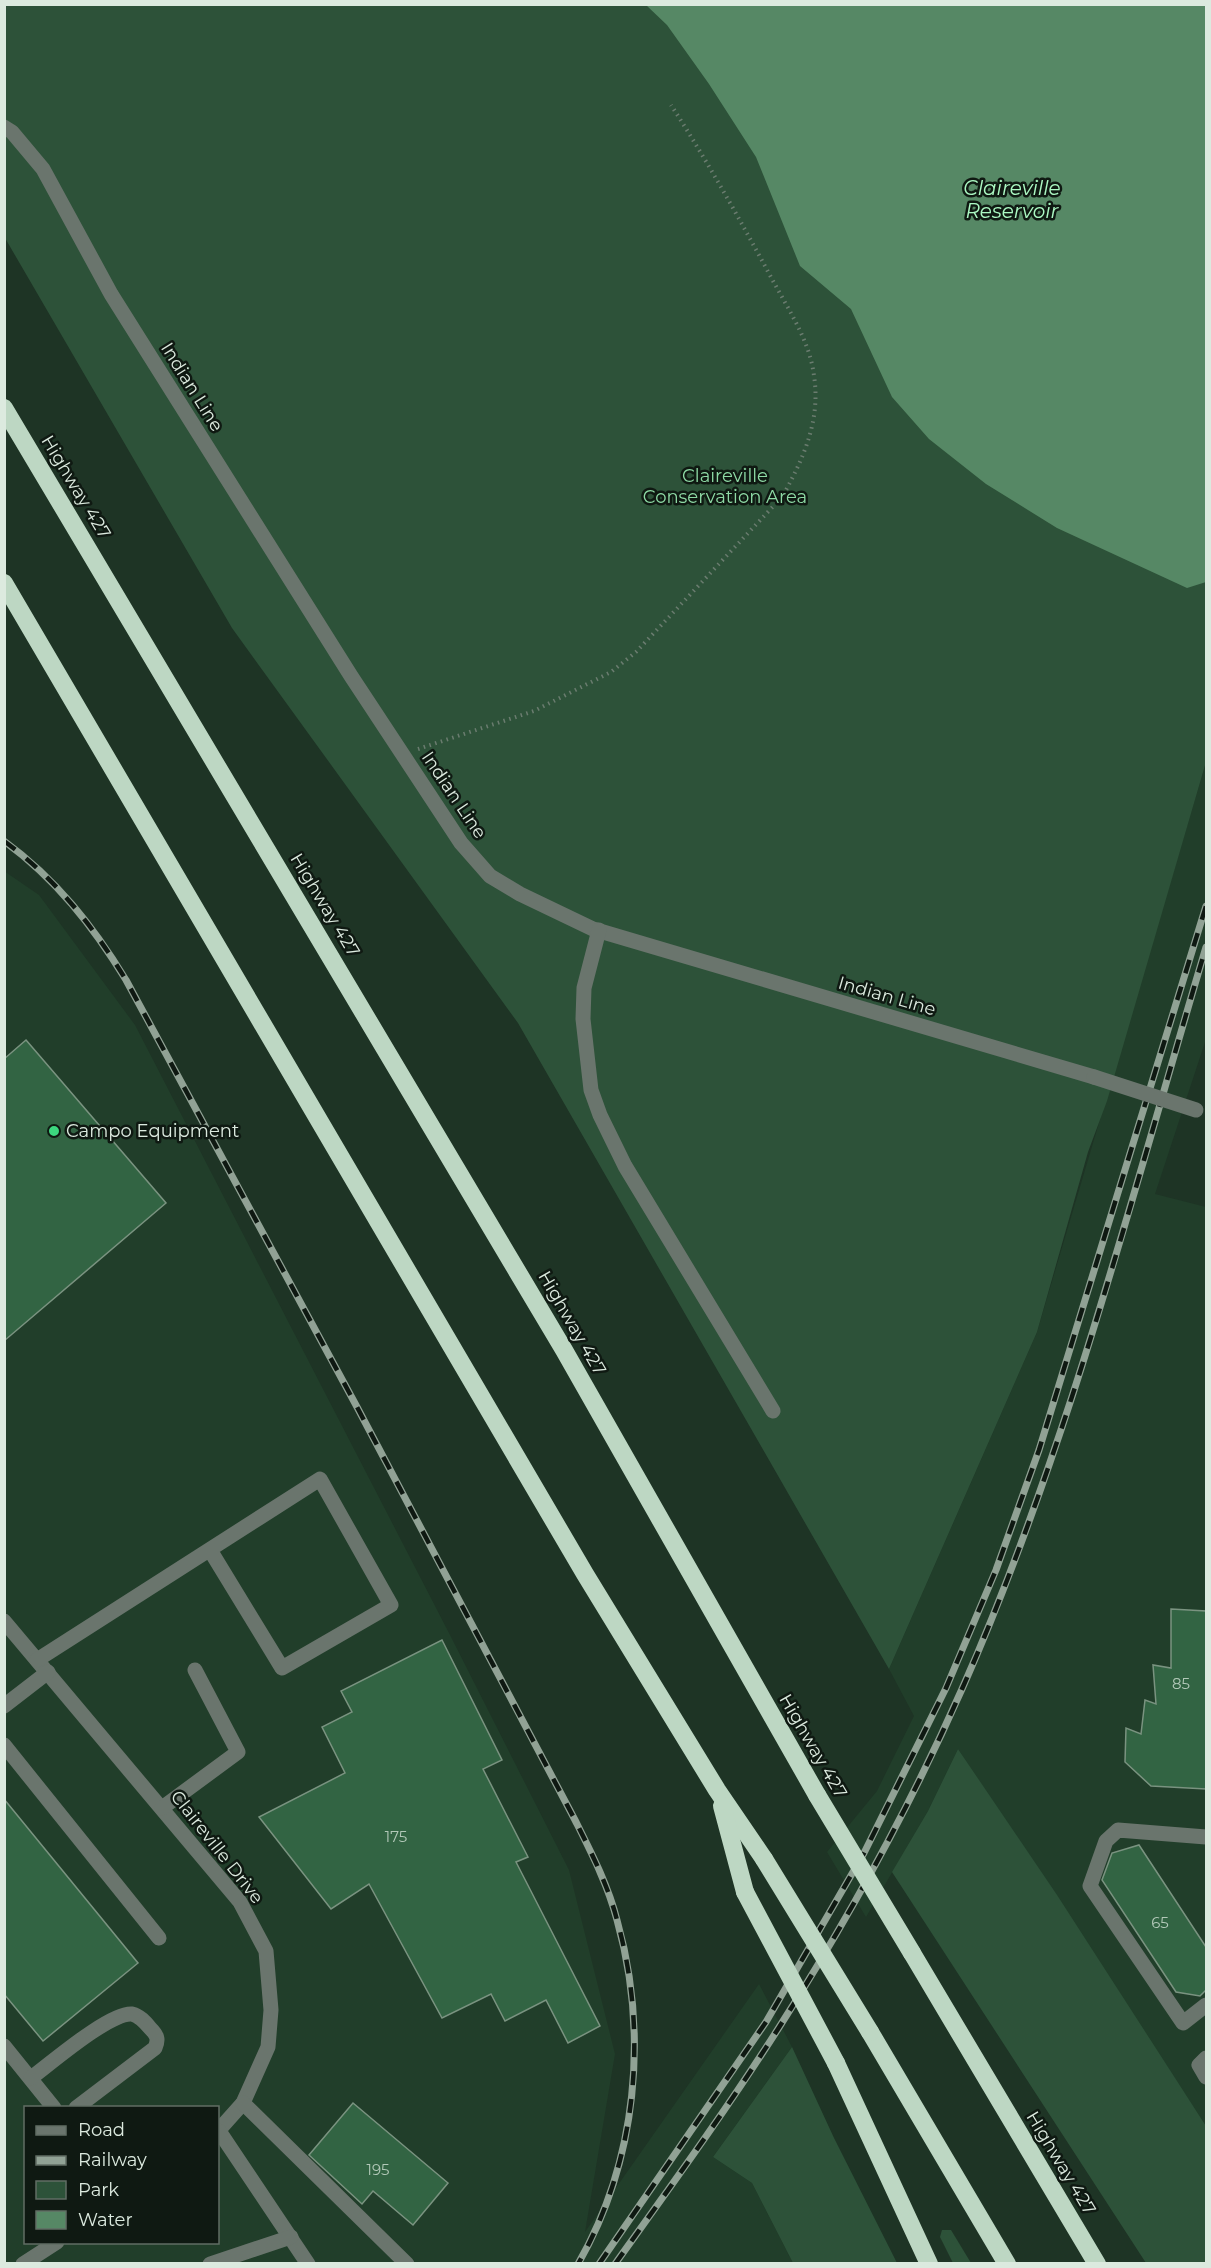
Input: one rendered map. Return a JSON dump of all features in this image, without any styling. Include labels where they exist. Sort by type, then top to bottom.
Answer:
[{"type":"highway","name":"Highway 427","points":[[4,408],[564,1350],[817,1795],[1097,2264]]},
{"type":"highway","points":[[4,583],[585,1574],[717,1790],[764,1859],[870,2032],[1007,2264]]},
{"type":"highway","points":[[717,1790],[745,1892],[836,2063],[929,2264]]},
{"type":"street","name":"Indian Line","points":[[4,127],[12,132],[43,169],[111,294],[344,666],[461,843],[490,876],[520,894],[600,930],[1094,1077],[1201,1112]]},
{"type":"street","points":[[600,930],[584,988],[583,1019],[591,1090],[600,1115],[625,1166],[773,1411]]},
{"type":"street","points":[[37,1660],[320,1479],[391,1605],[282,1668],[210,1550]]},
{"type":"street","name":"Claireville Drive","points":[[4,1621],[240,1902],[266,1951],[271,2010],[268,2047],[243,2103],[219,2130]]},
{"type":"street","points":[[162,1808],[238,1752],[195,1670]]},
{"type":"street","points":[[4,1706],[48,1672]]},
{"type":"street","points":[[4,1745],[159,1938]]},
{"type":"street","points":[[1206,1837],[1118,1830],[1107,1841],[1090,1886],[1184,2023],[1206,2005]]},
{"type":"street","points":[[31,2078],[101,2025],[129,2014],[138,2016],[156,2035],[158,2042],[155,2048],[78,2106]]},
{"type":"street","points":[[4,2046],[52,2106]]},
{"type":"street","points":[[1206,2058],[1199,2065],[1206,2077]]},
{"type":"street","points":[[243,2103],[407,2264]]},
{"type":"street","points":[[219,2132],[308,2264]]},
{"type":"street","points":[[210,2264],[291,2237]]},
{"type":"street","points":[[23,2264],[54,2244]]},
{"type":"path","points":[[403,754],[534,711],[611,672],[636,652],[782,497],[798,469],[808,442],[816,397],[810,355],[740,220],[705,158],[670,105]]},
{"type":"shaded area","points":[[1206,762],[1206,1039],[1155,1194],[1206,1207],[1206,2126],[958,1749],[928,1811],[866,1917],[827,1852],[877,1791],[914,1716],[889,1669],[1037,1332]]},
{"type":"shaded area","points":[[4,871],[39,895],[135,1025],[569,1870],[615,2054],[585,2232],[759,1984],[792,2047],[713,2157],[752,2183],[793,2263],[5,2263]]},
{"type":"green space","name":"Claireville Conservation Area","points":[[4,5],[1206,5],[1206,762],[1107,1101],[1088,1152],[1037,1332],[889,1669],[518,1023],[232,628],[5,238]]},
{"type":"green space","points":[[958,1749],[1057,1895],[1206,2126],[1206,2263],[1146,2263],[892,1872],[928,1811]]},
{"type":"green space","points":[[792,2047],[834,2138],[897,2263],[793,2263],[752,2183],[713,2157]]},
{"type":"green space","points":[[942,2230],[951,2230],[971,2263],[953,2263],[940,2237]]},
{"type":"water","name":"Claireville Reservoir","points":[[646,5],[1206,5],[1206,582],[1187,588],[1057,528],[986,484],[929,439],[892,397],[851,309],[800,266],[756,157],[709,84],[667,25]]},
{"type":"building","name":"Campo Equipment","points":[[26,1040],[166,1203],[4,1341],[4,1059]]},
{"type":"building","points":[[1171,1609],[1206,1611],[1206,1789],[1151,1786],[1125,1762],[1126,1728],[1141,1734],[1145,1700],[1156,1704],[1153,1665],[1171,1668]]},
{"type":"building","points":[[442,1640],[502,1760],[483,1769],[528,1857],[516,1862],[600,2026],[568,2043],[546,2000],[505,2021],[491,1994],[442,2018],[369,1884],[331,1909],[259,1817],[345,1773],[322,1727],[352,1712],[341,1691]]},
{"type":"building","points":[[4,1799],[138,1963],[43,2041],[4,1994]]},
{"type":"building","points":[[1139,1845],[1206,1947],[1206,1990],[1200,1996],[1176,1992],[1102,1880],[1112,1853]]},
{"type":"building","points":[[353,2103],[448,2183],[413,2225],[373,2191],[362,2204],[309,2155]]},
{"type":"railway","points":[[4,841],[40,871],[72,904],[87,922],[126,980],[357,1407],[575,1820],[604,1881],[617,1920],[627,1963],[633,2007],[632,2096],[625,2140],[613,2183],[598,2224],[578,2264]]},
{"type":"railway","points":[[599,2264],[766,2022],[864,1853],[946,1688],[996,1570],[1039,1450],[1206,906]]},
{"type":"railway","points":[[615,2264],[739,2088],[829,1947],[899,1820],[962,1689],[1000,1599],[1066,1415],[1096,1322],[1206,947]]},
{"type":"place","name":"Campo Equipment","points":[[54,1131]]}]
